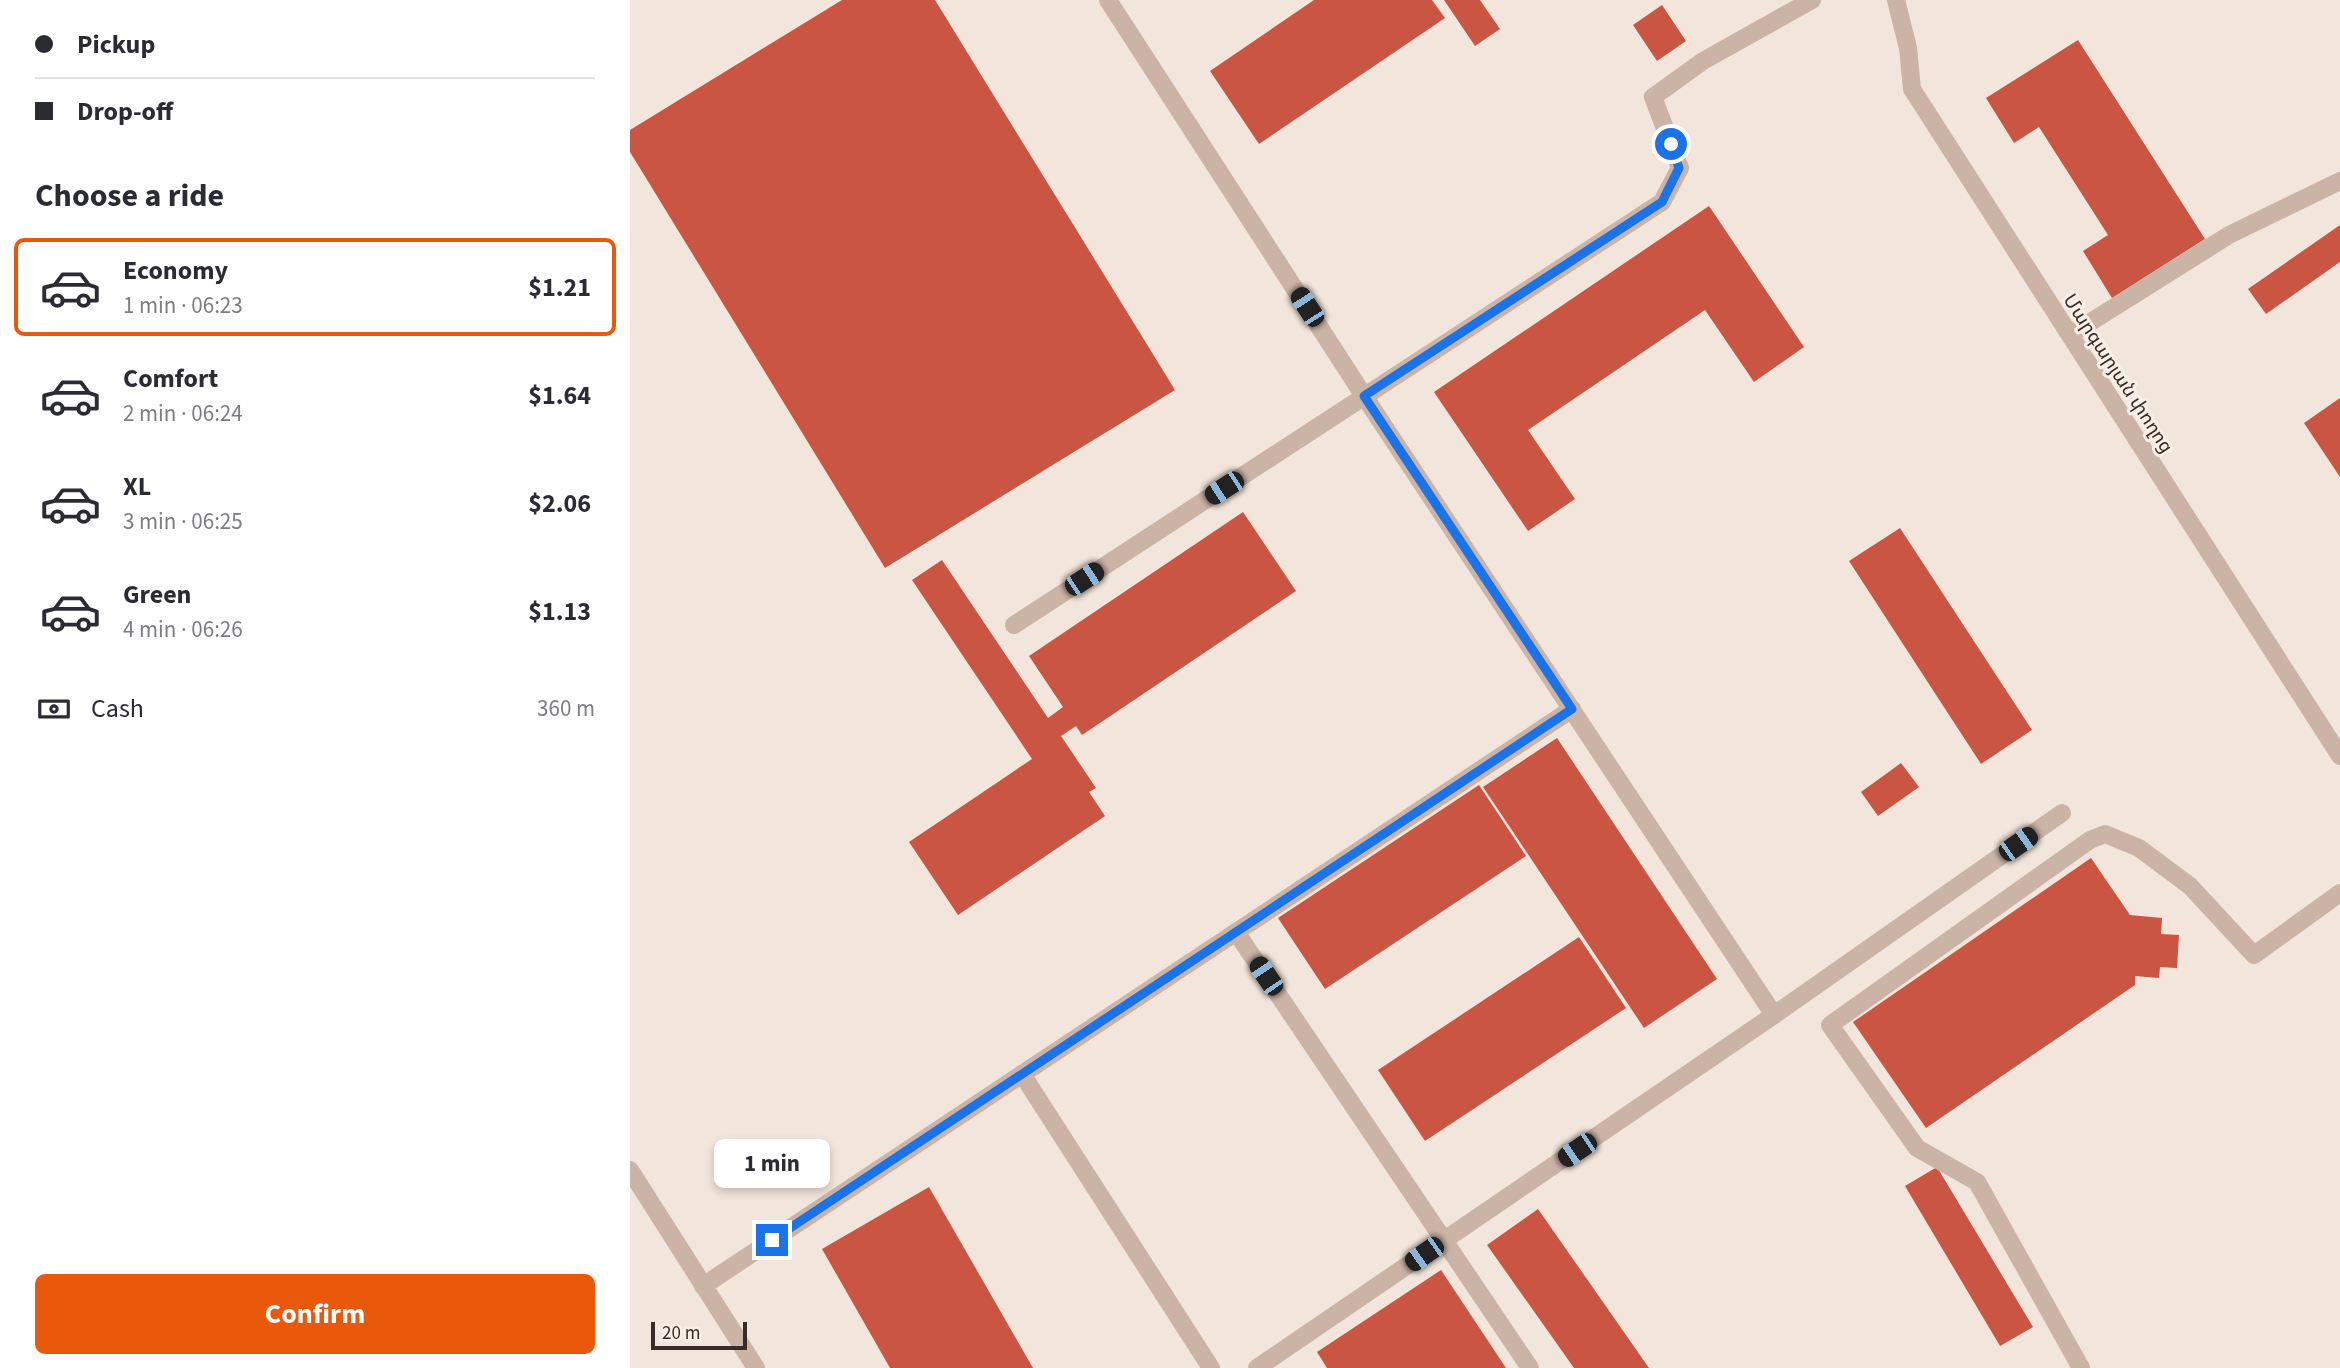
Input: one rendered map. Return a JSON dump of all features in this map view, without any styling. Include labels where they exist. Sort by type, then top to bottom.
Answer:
[{"type":"street","points":[[1108,0],[1364,396],[1774,1015]]},
{"type":"street","points":[[1014,625],[1662,202],[1679,168],[1653,97],[1703,61],[1812,0]]},
{"type":"street","name":"Մարգարյան փողոց","points":[[1896,0],[1908,48],[1912,89],[2340,756]]},
{"type":"street","points":[[2070,335],[2229,235],[2340,181]]},
{"type":"street","points":[[703,1286],[1572,709]]},
{"type":"street","points":[[1257,1368],[1774,1015],[2062,813]]},
{"type":"street","points":[[2081,1368],[1977,1182],[1917,1148],[1830,1026],[2090,840],[2105,834],[2139,848],[2190,886],[2254,955],[2340,893]]},
{"type":"street","points":[[1237,932],[1530,1368]]},
{"type":"street","points":[[1022,1074],[1211,1368]]},
{"type":"street","points":[[630,1170],[756,1368]]},
{"type":"building","points":[[842,0],[935,0],[1175,390],[885,568],[630,152],[630,130]]},
{"type":"building","points":[[1314,0],[1432,0],[1445,18],[1259,144],[1210,71]]},
{"type":"building","points":[[1444,0],[1480,0],[1500,29],[1475,46]]},
{"type":"building","points":[[1662,5],[1686,41],[1657,61],[1633,25]]},
{"type":"building","points":[[2078,40],[2205,239],[2112,298],[2083,251],[2108,235],[2039,127],[2014,143],[1986,98]]},
{"type":"building","points":[[1709,206],[1804,347],[1754,382],[1705,310],[1528,430],[1575,499],[1528,531],[1434,392]]},
{"type":"building","points":[[2340,225],[2340,262],[2266,314],[2248,289]]},
{"type":"building","points":[[2340,398],[2340,477],[2304,423]]},
{"type":"building","points":[[1243,512],[1296,591],[1082,735],[1076,726],[1061,736],[1096,788],[1089,792],[1105,816],[958,915],[909,842],[1032,759],[912,580],[942,560],[1048,718],[1063,707],[1029,656]]},
{"type":"building","points":[[1900,528],[2032,730],[1981,764],[1849,561]]},
{"type":"building","points":[[1557,738],[1717,979],[1644,1028],[1483,787]]},
{"type":"building","points":[[1901,763],[1919,787],[1878,816],[1861,792]]},
{"type":"building","points":[[1479,785],[1526,856],[1325,989],[1278,918]]},
{"type":"building","points":[[2091,858],[2130,915],[2162,918],[2161,934],[2179,935],[2177,968],[2160,967],[2159,978],[2135,976],[2135,985],[1926,1128],[1853,1022]]},
{"type":"building","points":[[1579,937],[1626,1008],[1425,1141],[1378,1070]]},
{"type":"building","points":[[1937,1167],[2033,1327],[2000,1346],[1905,1186]]},
{"type":"building","points":[[929,1187],[1033,1368],[890,1368],[822,1249]]},
{"type":"building","points":[[1538,1209],[1649,1368],[1574,1368],[1487,1245]]},
{"type":"building","points":[[1441,1270],[1506,1368],[1327,1368],[1317,1352]]},
{"type":"route","points":[[772,1240],[1572,709],[1364,396],[1662,202],[1679,168],[1671,144]]}]
